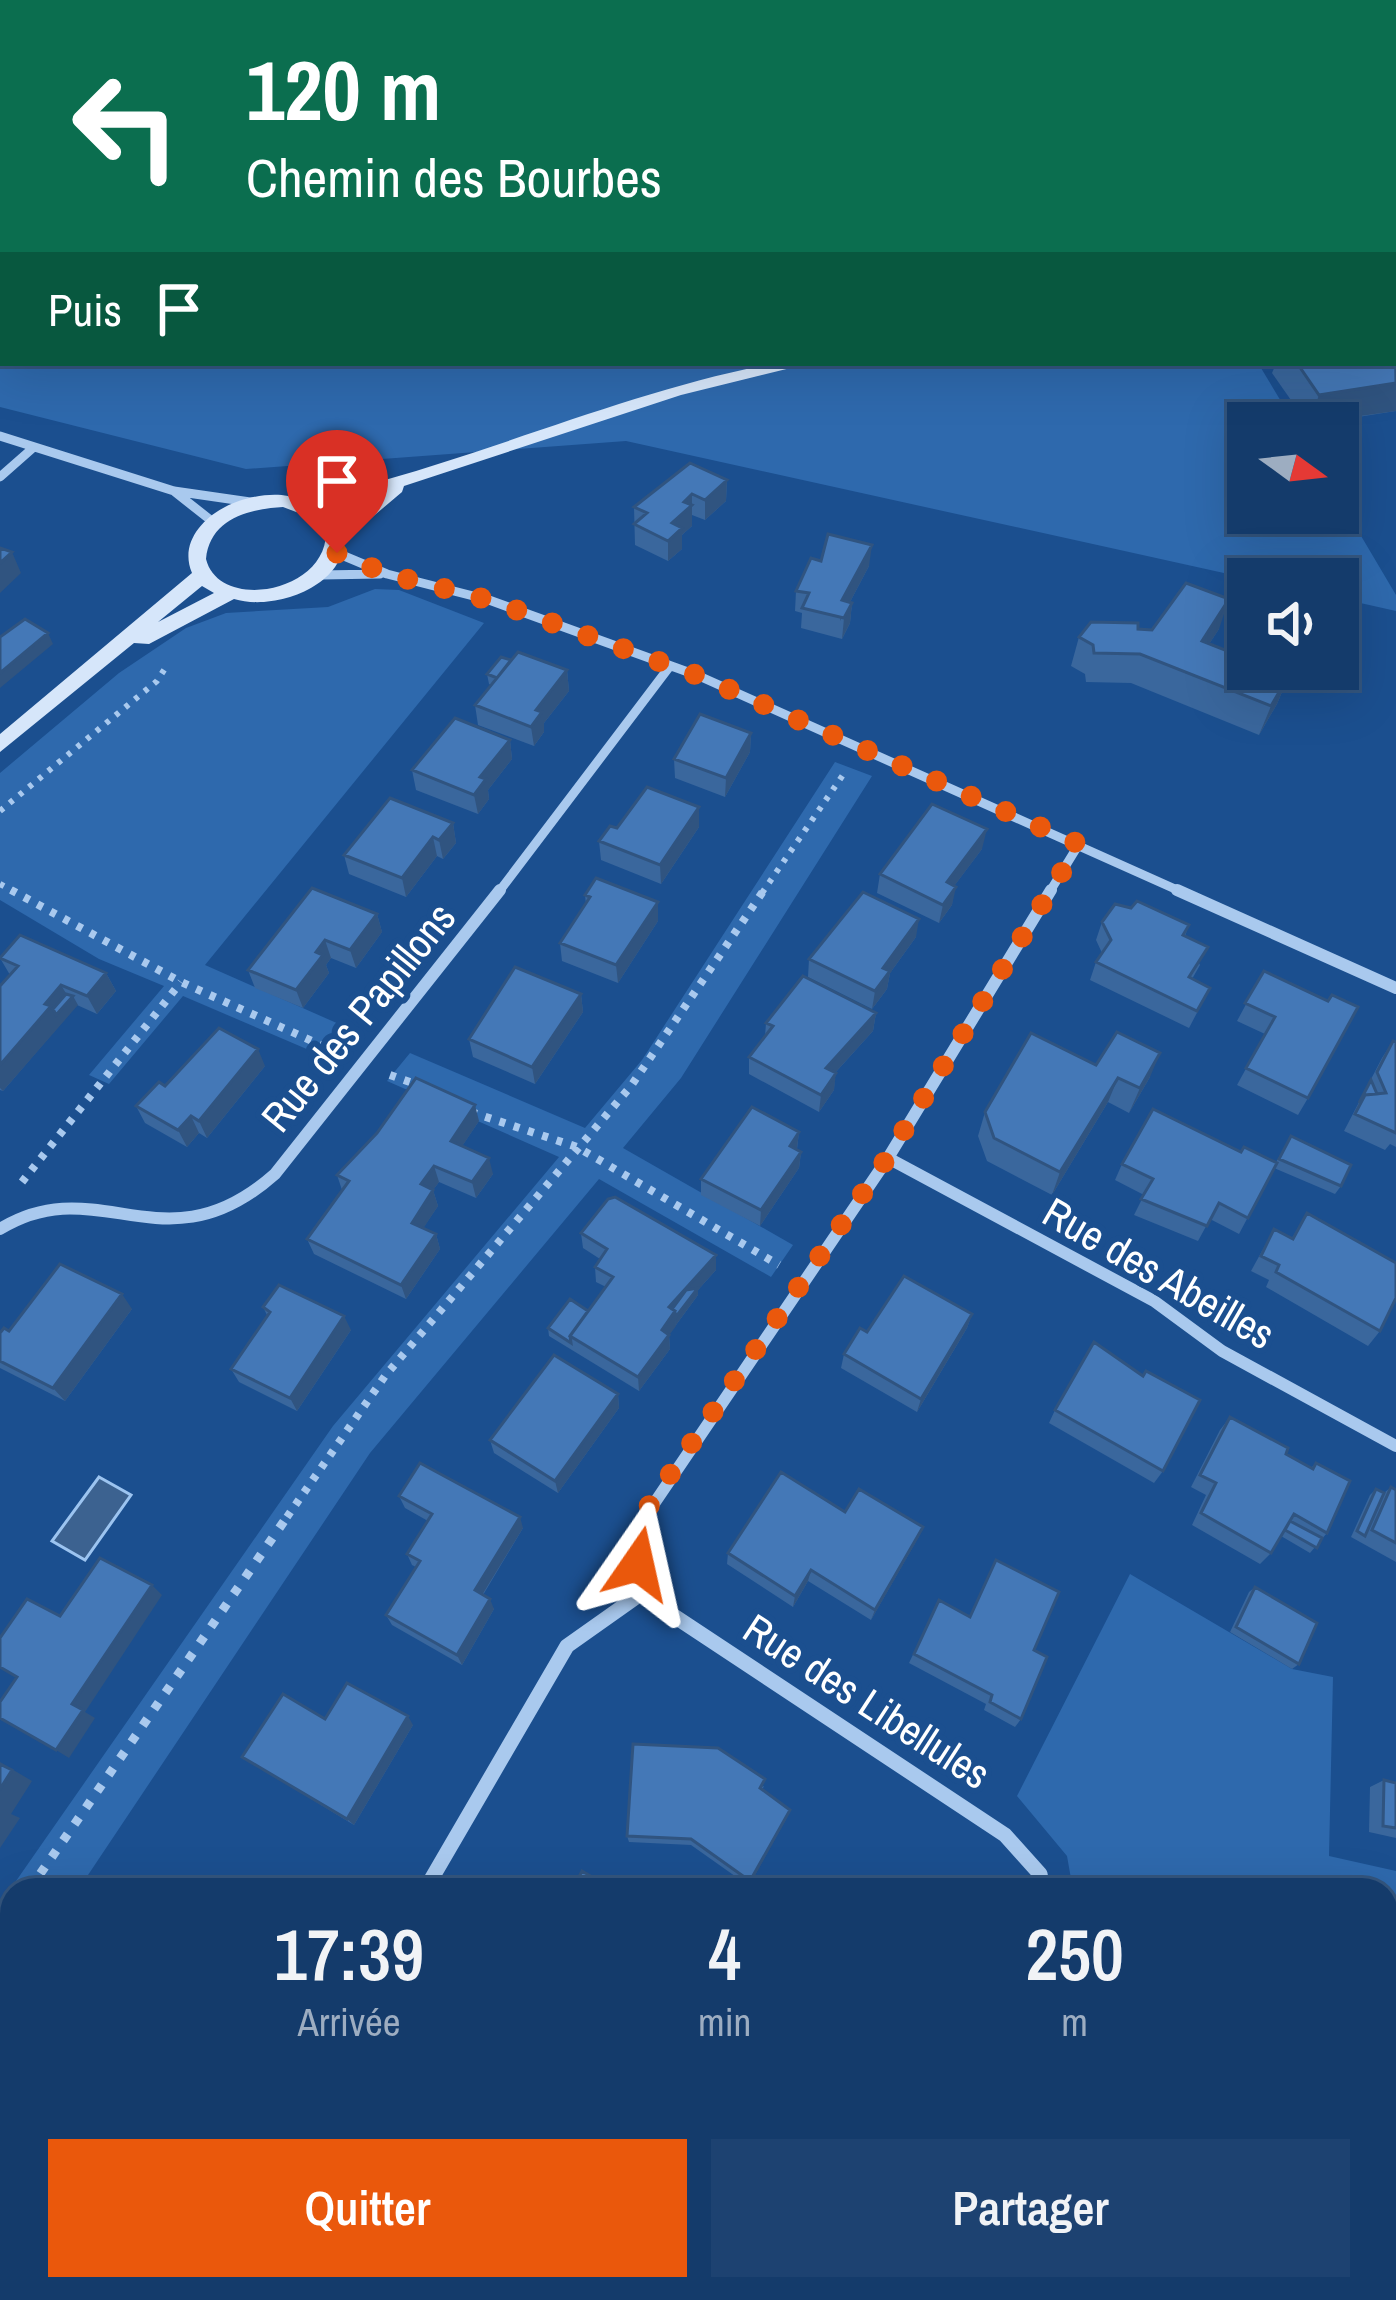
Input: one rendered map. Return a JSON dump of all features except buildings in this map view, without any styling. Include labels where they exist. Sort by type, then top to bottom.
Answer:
[{"type":"main road","points":[[399,485],[338,545],[321,575],[295,590],[262,597],[231,593],[201,575],[194,558],[198,539],[213,522],[258,503],[307,506],[399,485],[573,419],[791,366]]},
{"type":"main road","points":[[307,506],[328,519],[338,545]]},
{"type":"main road","points":[[0,745],[201,575]]},
{"type":"main road","points":[[55,697],[160,627],[231,593]]},
{"type":"street","points":[[0,436],[174,491],[258,503]]},
{"type":"street","points":[[0,477],[34,447]]},
{"type":"street","points":[[174,491],[213,522]]},
{"type":"street","points":[[338,545],[387,574]]},
{"type":"street","points":[[321,575],[387,574],[489,600],[670,666],[864,747],[1396,988]]},
{"type":"street","name":"Rue des Papillons","points":[[0,1229],[46,1210],[138,1221],[213,1216],[243,1202],[275,1174],[362,1066],[670,666]]},
{"type":"street","points":[[432,1878],[567,1646],[649,1588],[638,1564],[639,1529],[650,1504],[887,1158],[1079,844]]},
{"type":"street","name":"Rue des Abeilles","points":[[887,1158],[1154,1301],[1222,1351],[1396,1446]]},
{"type":"street","name":"Rue des Libellules","points":[[649,1588],[704,1638],[1005,1835],[1041,1878]]},
{"type":"path","points":[[0,811],[158,681],[168,663]]},
{"type":"path","points":[[37,1878],[385,1376],[665,1039],[864,747]]},
{"type":"path","points":[[0,884],[182,982],[362,1066],[431,1092]]},
{"type":"path","points":[[15,1220],[11,1198],[52,1138],[182,982]]},
{"type":"path","points":[[452,1102],[577,1147],[772,1263],[809,1273]]},
{"type":"shaded area","points":[[0,366],[1260,366],[1281,402],[1227,402],[1227,534],[1359,532],[1396,595],[1396,611],[1359,603],[1359,558],[1227,558],[1227,574],[626,441],[246,469],[0,407]]},
{"type":"shaded area","points":[[375,589],[399,590],[484,623],[205,965],[348,1028],[323,1056],[183,996],[109,1084],[89,1075],[164,986],[99,959],[0,900],[0,773],[119,673],[186,628],[226,613],[328,607]]},
{"type":"shaded area","points":[[835,762],[872,776],[681,1078],[623,1148],[793,1245],[771,1277],[599,1179],[370,1453],[86,1878],[18,1878],[333,1426],[559,1157],[387,1081],[410,1053],[585,1128],[642,1060]]},
{"type":"shaded area","points":[[99,1477],[131,1495],[85,1560],[52,1541]]},
{"type":"shaded area","points":[[1130,1574],[1292,1669],[1333,1677],[1329,1856],[1396,1871],[1396,1878],[1071,1878],[1067,1856],[1017,1796]]},
{"type":"route","points":[[337,553],[387,574],[489,600],[699,676],[1079,844],[887,1158],[650,1504],[639,1529],[638,1564]]}]
